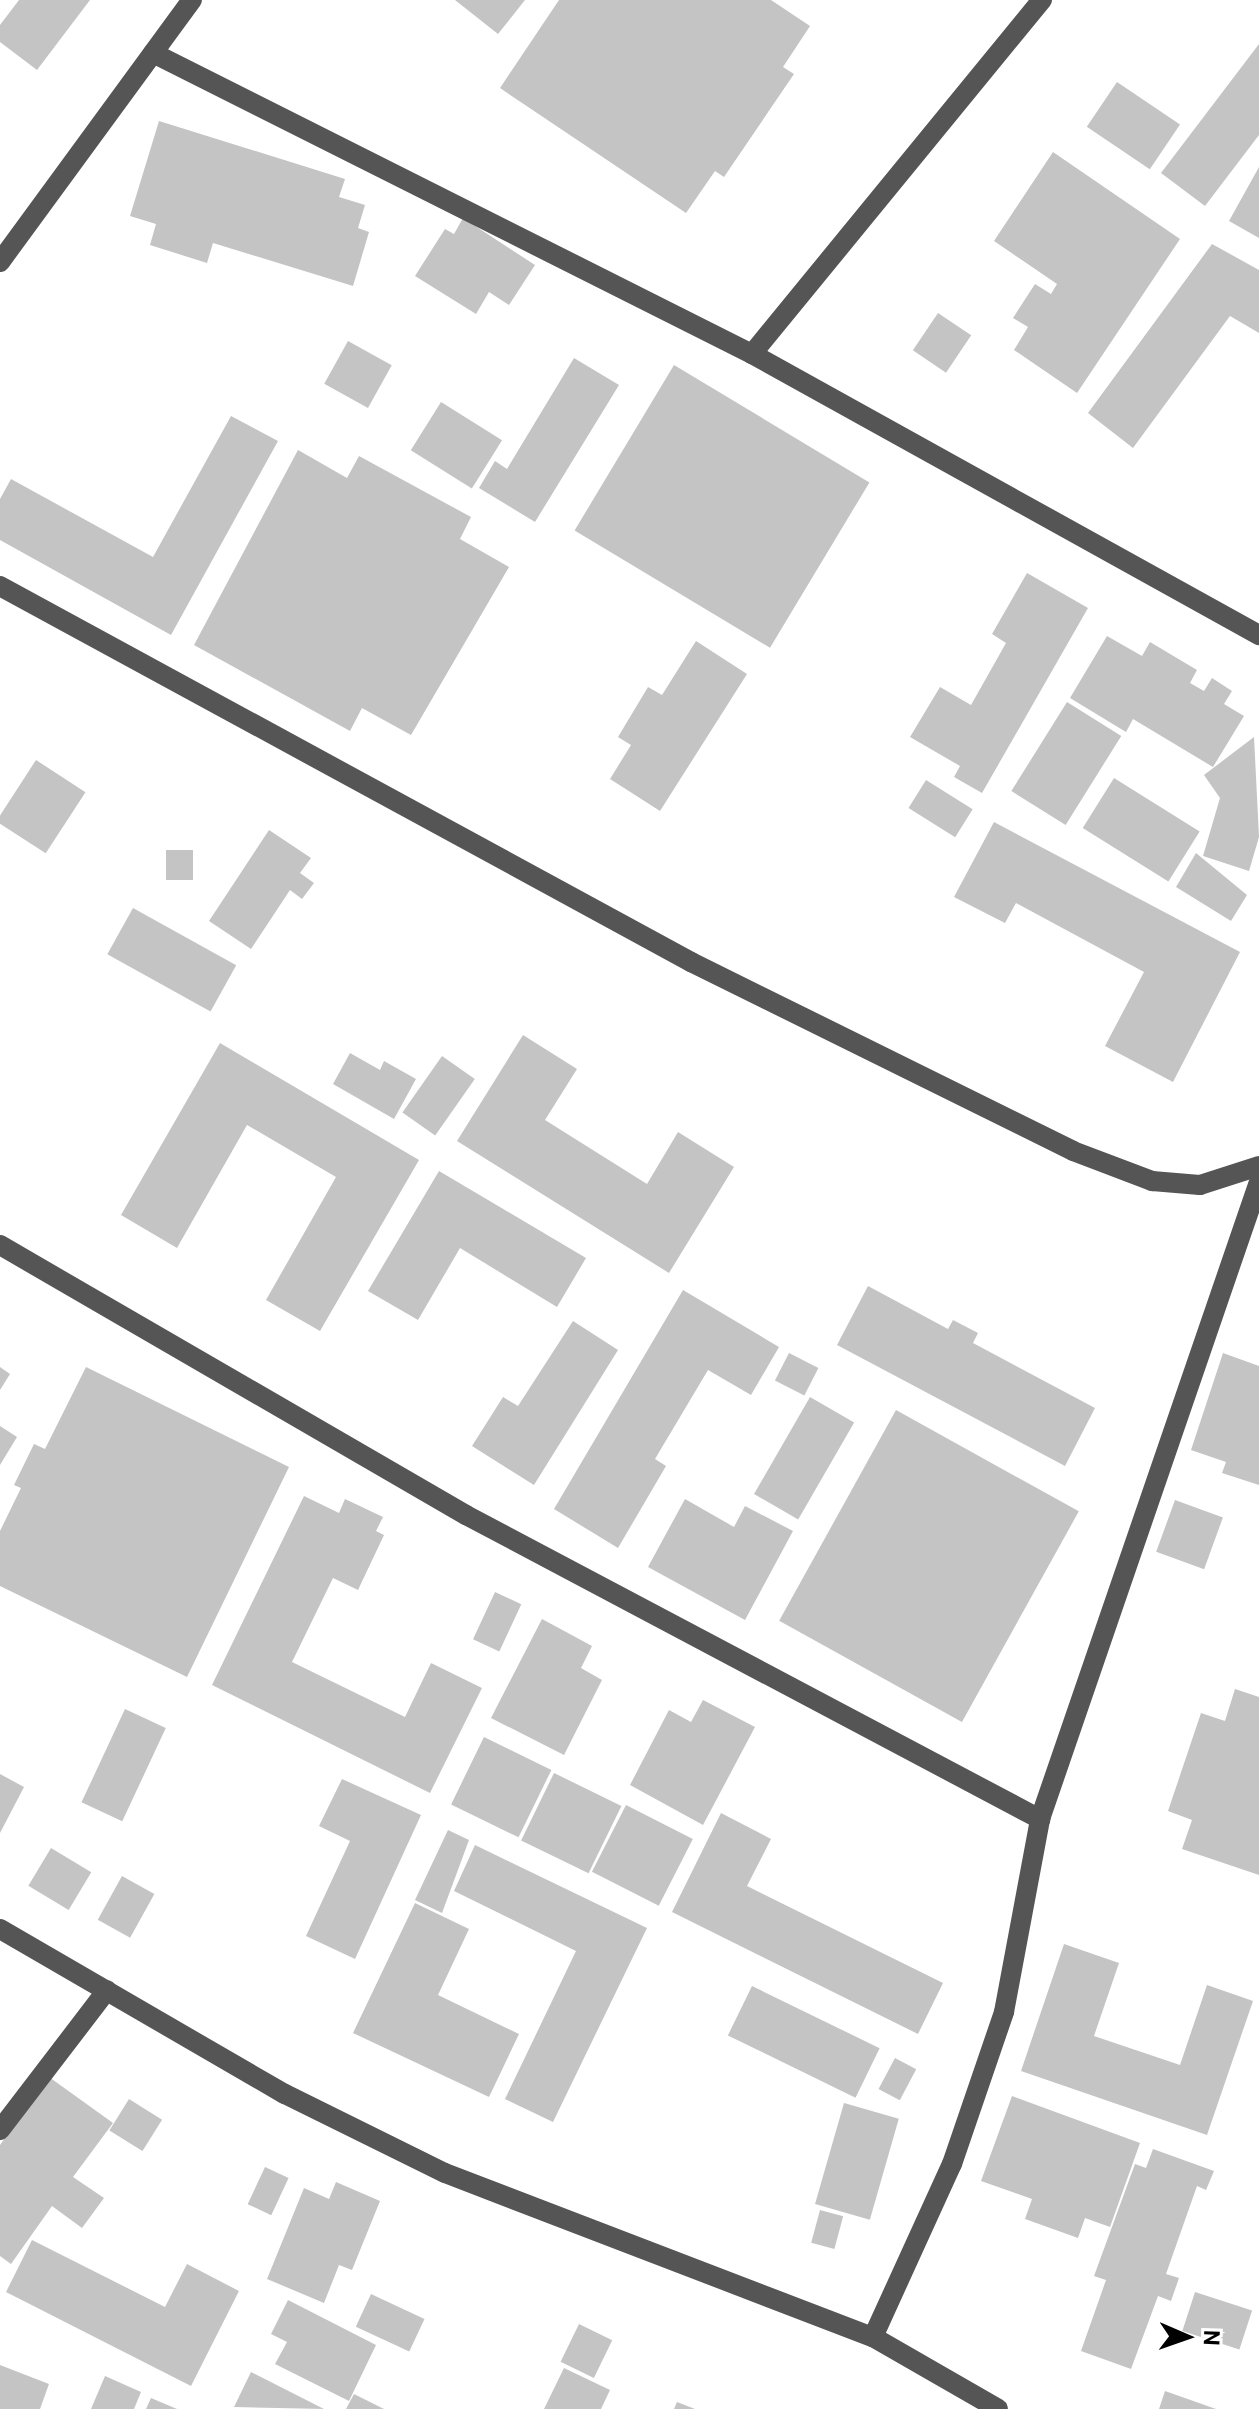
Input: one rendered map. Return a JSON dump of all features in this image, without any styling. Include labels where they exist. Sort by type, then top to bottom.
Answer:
[{"type":"street","points":[[0,262],[192,0]]},
{"type":"street","points":[[752,354],[1042,0]]},
{"type":"street","points":[[153,53],[752,354],[1259,635]]},
{"type":"street","points":[[0,586],[691,962],[1073,1151],[1164,1182],[1200,1185],[1259,1166]]},
{"type":"street","points":[[873,2337],[952,2164],[1004,2012],[1040,1819],[1259,1182]]},
{"type":"street","points":[[0,1245],[466,1515],[1040,1819]]},
{"type":"street","points":[[0,1929],[285,2094],[445,2173],[873,2337],[998,2409]]},
{"type":"street","points":[[0,2130],[107,1990]]},
{"type":"building","points":[[19,0],[90,0],[37,70],[0,42],[0,25]]},
{"type":"building","points":[[455,0],[525,0],[498,34]]},
{"type":"building","points":[[559,0],[771,0],[810,26],[783,67],[794,74],[724,177],[715,171],[686,213],[500,88]]},
{"type":"building","points":[[1259,44],[1259,135],[1205,206],[1161,173]]},
{"type":"building","points":[[1117,82],[1180,124],[1150,169],[1087,127]]},
{"type":"building","points":[[159,121],[345,179],[339,197],[365,205],[358,228],[369,232],[353,286],[213,243],[207,263],[150,245],[156,224],[130,216]]},
{"type":"building","points":[[1053,152],[1180,239],[1077,393],[1014,350],[1028,327],[1013,318],[1035,284],[1051,294],[1057,284],[994,241]]},
{"type":"building","points":[[1259,167],[1259,238],[1229,221]]},
{"type":"building","points":[[463,218],[535,265],[509,305],[489,292],[476,314],[415,276],[445,229],[454,234]]},
{"type":"building","points":[[1212,244],[1259,270],[1259,333],[1230,316],[1133,448],[1088,413]]},
{"type":"building","points":[[938,313],[971,335],[946,373],[913,350]]},
{"type":"building","points":[[348,341],[392,365],[368,408],[324,384]]},
{"type":"building","points":[[574,358],[619,385],[535,522],[479,488],[495,461],[507,469]]},
{"type":"building","points":[[674,365],[869,482],[770,648],[575,530]]},
{"type":"building","points":[[441,402],[502,440],[472,488],[411,450]]},
{"type":"building","points":[[231,416],[278,441],[171,635],[0,540],[0,499],[11,479],[153,557]]},
{"type":"building","points":[[298,450],[347,478],[359,456],[471,517],[460,539],[509,567],[411,735],[362,708],[350,731],[194,645]]},
{"type":"building","points":[[1027,573],[1088,608],[982,793],[954,777],[960,766],[910,737],[940,687],[971,705],[1006,643],[992,634]]},
{"type":"building","points":[[1107,636],[1142,656],[1150,642],[1197,670],[1190,683],[1204,691],[1212,678],[1232,691],[1224,704],[1244,716],[1213,767],[1133,719],[1126,732],[1070,698]]},
{"type":"building","points":[[696,641],[747,674],[660,811],[610,779],[631,745],[618,737],[648,687],[662,695]]},
{"type":"building","points":[[1067,702],[1121,736],[1066,825],[1011,791]]},
{"type":"building","points":[[1254,737],[1259,837],[1249,871],[1203,856],[1220,798],[1204,775]]},
{"type":"building","points":[[36,760],[85,792],[46,853],[0,824],[0,815]]},
{"type":"building","points":[[1114,778],[1200,832],[1168,882],[1083,828]]},
{"type":"building","points":[[926,780],[973,809],[955,837],[909,808]]},
{"type":"building","points":[[994,822],[1240,952],[1173,1082],[1105,1046],[1144,972],[1016,903],[1005,923],[954,897]]},
{"type":"building","points":[[269,830],[311,858],[300,873],[314,883],[302,899],[290,890],[251,949],[209,921]]},
{"type":"building","points":[[166,850],[193,850],[193,880],[166,880]]},
{"type":"building","points":[[1196,853],[1247,895],[1231,921],[1176,887]]},
{"type":"building","points":[[133,908],[236,965],[211,1012],[107,954]]},
{"type":"building","points":[[523,1035],[577,1069],[545,1120],[647,1184],[678,1132],[734,1167],[669,1273],[457,1141]]},
{"type":"building","points":[[220,1043],[419,1160],[320,1331],[266,1300],[336,1177],[247,1125],[177,1248],[121,1215]]},
{"type":"building","points":[[350,1053],[380,1070],[384,1061],[416,1079],[394,1119],[333,1084]]},
{"type":"building","points":[[442,1056],[475,1079],[435,1135],[402,1113]]},
{"type":"building","points":[[439,1171],[586,1258],[557,1307],[460,1248],[418,1320],[368,1291]]},
{"type":"building","points":[[868,1286],[948,1329],[953,1320],[978,1333],[973,1343],[1095,1408],[1065,1466],[837,1345]]},
{"type":"building","points":[[683,1290],[779,1347],[751,1395],[708,1370],[655,1459],[666,1466],[618,1548],[554,1509]]},
{"type":"building","points":[[573,1321],[618,1350],[534,1485],[472,1446],[503,1397],[518,1406]]},
{"type":"building","points":[[789,1353],[818,1368],[804,1396],[775,1381]]},
{"type":"building","points":[[1223,1353],[1259,1366],[1259,1485],[1222,1473],[1226,1462],[1191,1450]]},
{"type":"building","points":[[0,1367],[10,1374],[0,1390]]},
{"type":"building","points":[[86,1367],[289,1467],[187,1677],[0,1586],[0,1531],[21,1488],[14,1485],[34,1444],[45,1449]]},
{"type":"building","points":[[810,1397],[854,1422],[798,1519],[754,1494]]},
{"type":"building","points":[[896,1410],[1079,1511],[962,1722],[779,1621]]},
{"type":"building","points":[[0,1426],[17,1437],[0,1465]]},
{"type":"building","points":[[304,1496],[339,1513],[345,1499],[383,1517],[376,1531],[384,1535],[358,1590],[333,1578],[292,1662],[405,1717],[431,1663],[482,1688],[430,1793],[212,1685]]},
{"type":"building","points":[[685,1499],[734,1527],[745,1506],[793,1531],[745,1620],[648,1567]]},
{"type":"building","points":[[1175,1500],[1223,1517],[1204,1569],[1156,1552]]},
{"type":"building","points":[[495,1592],[521,1604],[499,1651],[473,1639]]},
{"type":"building","points":[[542,1619],[592,1646],[581,1668],[602,1680],[564,1755],[491,1718]]},
{"type":"building","points":[[1235,1689],[1259,1697],[1259,1875],[1182,1849],[1192,1820],[1168,1811],[1201,1713],[1225,1721]]},
{"type":"building","points":[[703,1700],[755,1727],[703,1825],[630,1785],[669,1710],[691,1722]]},
{"type":"building","points":[[125,1709],[166,1728],[122,1821],[81,1802]]},
{"type":"building","points":[[484,1737],[551,1770],[519,1837],[451,1804]]},
{"type":"building","points":[[554,1773],[621,1806],[589,1873],[521,1840]]},
{"type":"building","points":[[0,1774],[24,1787],[0,1833]]},
{"type":"building","points":[[342,1779],[421,1815],[355,1959],[306,1936],[350,1841],[319,1826]]},
{"type":"building","points":[[626,1805],[693,1839],[659,1906],[592,1872]]},
{"type":"building","points":[[721,1813],[771,1839],[747,1886],[943,1983],[918,2034],[672,1912]]},
{"type":"building","points":[[448,1830],[469,1840],[442,1913],[415,1900]]},
{"type":"building","points":[[475,1845],[647,1928],[553,2122],[505,2099],[576,1951],[454,1891]]},
{"type":"building","points":[[51,1848],[91,1872],[69,1910],[28,1886]]},
{"type":"building","points":[[122,1876],[154,1894],[130,1938],[98,1920]]},
{"type":"building","points":[[415,1903],[469,1929],[438,1995],[519,2034],[489,2097],[353,2033]]},
{"type":"building","points":[[1064,1944],[1119,1963],[1094,2036],[1180,2065],[1207,1985],[1253,2001],[1207,2135],[1021,2071]]},
{"type":"building","points":[[752,1986],[880,2048],[856,2098],[728,2035]]},
{"type":"building","points":[[895,2058],[916,2069],[900,2100],[879,2089]]},
{"type":"building","points":[[49,2077],[113,2123],[73,2177],[104,2198],[82,2228],[52,2206],[11,2264],[0,2256],[0,2145]]},
{"type":"building","points":[[1012,2096],[1140,2143],[1110,2227],[1085,2218],[1078,2238],[1025,2219],[1032,2199],[981,2181]]},
{"type":"building","points":[[129,2099],[162,2120],[142,2151],[109,2130]]},
{"type":"building","points":[[844,2103],[899,2119],[870,2220],[815,2204]]},
{"type":"building","points":[[1153,2149],[1214,2171],[1206,2190],[1197,2186],[1166,2274],[1179,2278],[1171,2301],[1158,2296],[1131,2369],[1081,2351],[1106,2280],[1094,2276],[1135,2164],[1146,2168]]},
{"type":"building","points":[[265,2167],[289,2178],[271,2215],[248,2204]]},
{"type":"building","points":[[336,2182],[380,2201],[352,2270],[339,2265],[324,2303],[267,2279],[304,2188],[329,2199]]},
{"type":"building","points":[[820,2210],[843,2216],[834,2249],[811,2243]]},
{"type":"building","points":[[32,2240],[165,2307],[187,2264],[239,2291],[191,2386],[6,2292]]},
{"type":"building","points":[[1195,2292],[1252,2311],[1239,2350],[1182,2331]]},
{"type":"building","points":[[371,2294],[424,2319],[409,2352],[356,2327]]},
{"type":"building","points":[[288,2300],[376,2345],[349,2401],[275,2364],[287,2342],[271,2334]]},
{"type":"building","points":[[579,2324],[612,2340],[594,2378],[561,2362]]},
{"type":"building","points":[[0,2365],[49,2384],[40,2409],[0,2409]]},
{"type":"building","points":[[564,2368],[610,2390],[601,2409],[544,2409]]},
{"type":"building","points":[[251,2372],[324,2409],[234,2407]]},
{"type":"building","points":[[105,2376],[141,2392],[134,2409],[91,2409]]},
{"type":"building","points":[[1165,2391],[1216,2409],[1159,2409]]},
{"type":"building","points":[[354,2394],[384,2409],[346,2409]]},
{"type":"building","points":[[151,2398],[177,2409],[146,2409]]},
{"type":"building","points":[[677,2402],[695,2409],[674,2409]]}]
